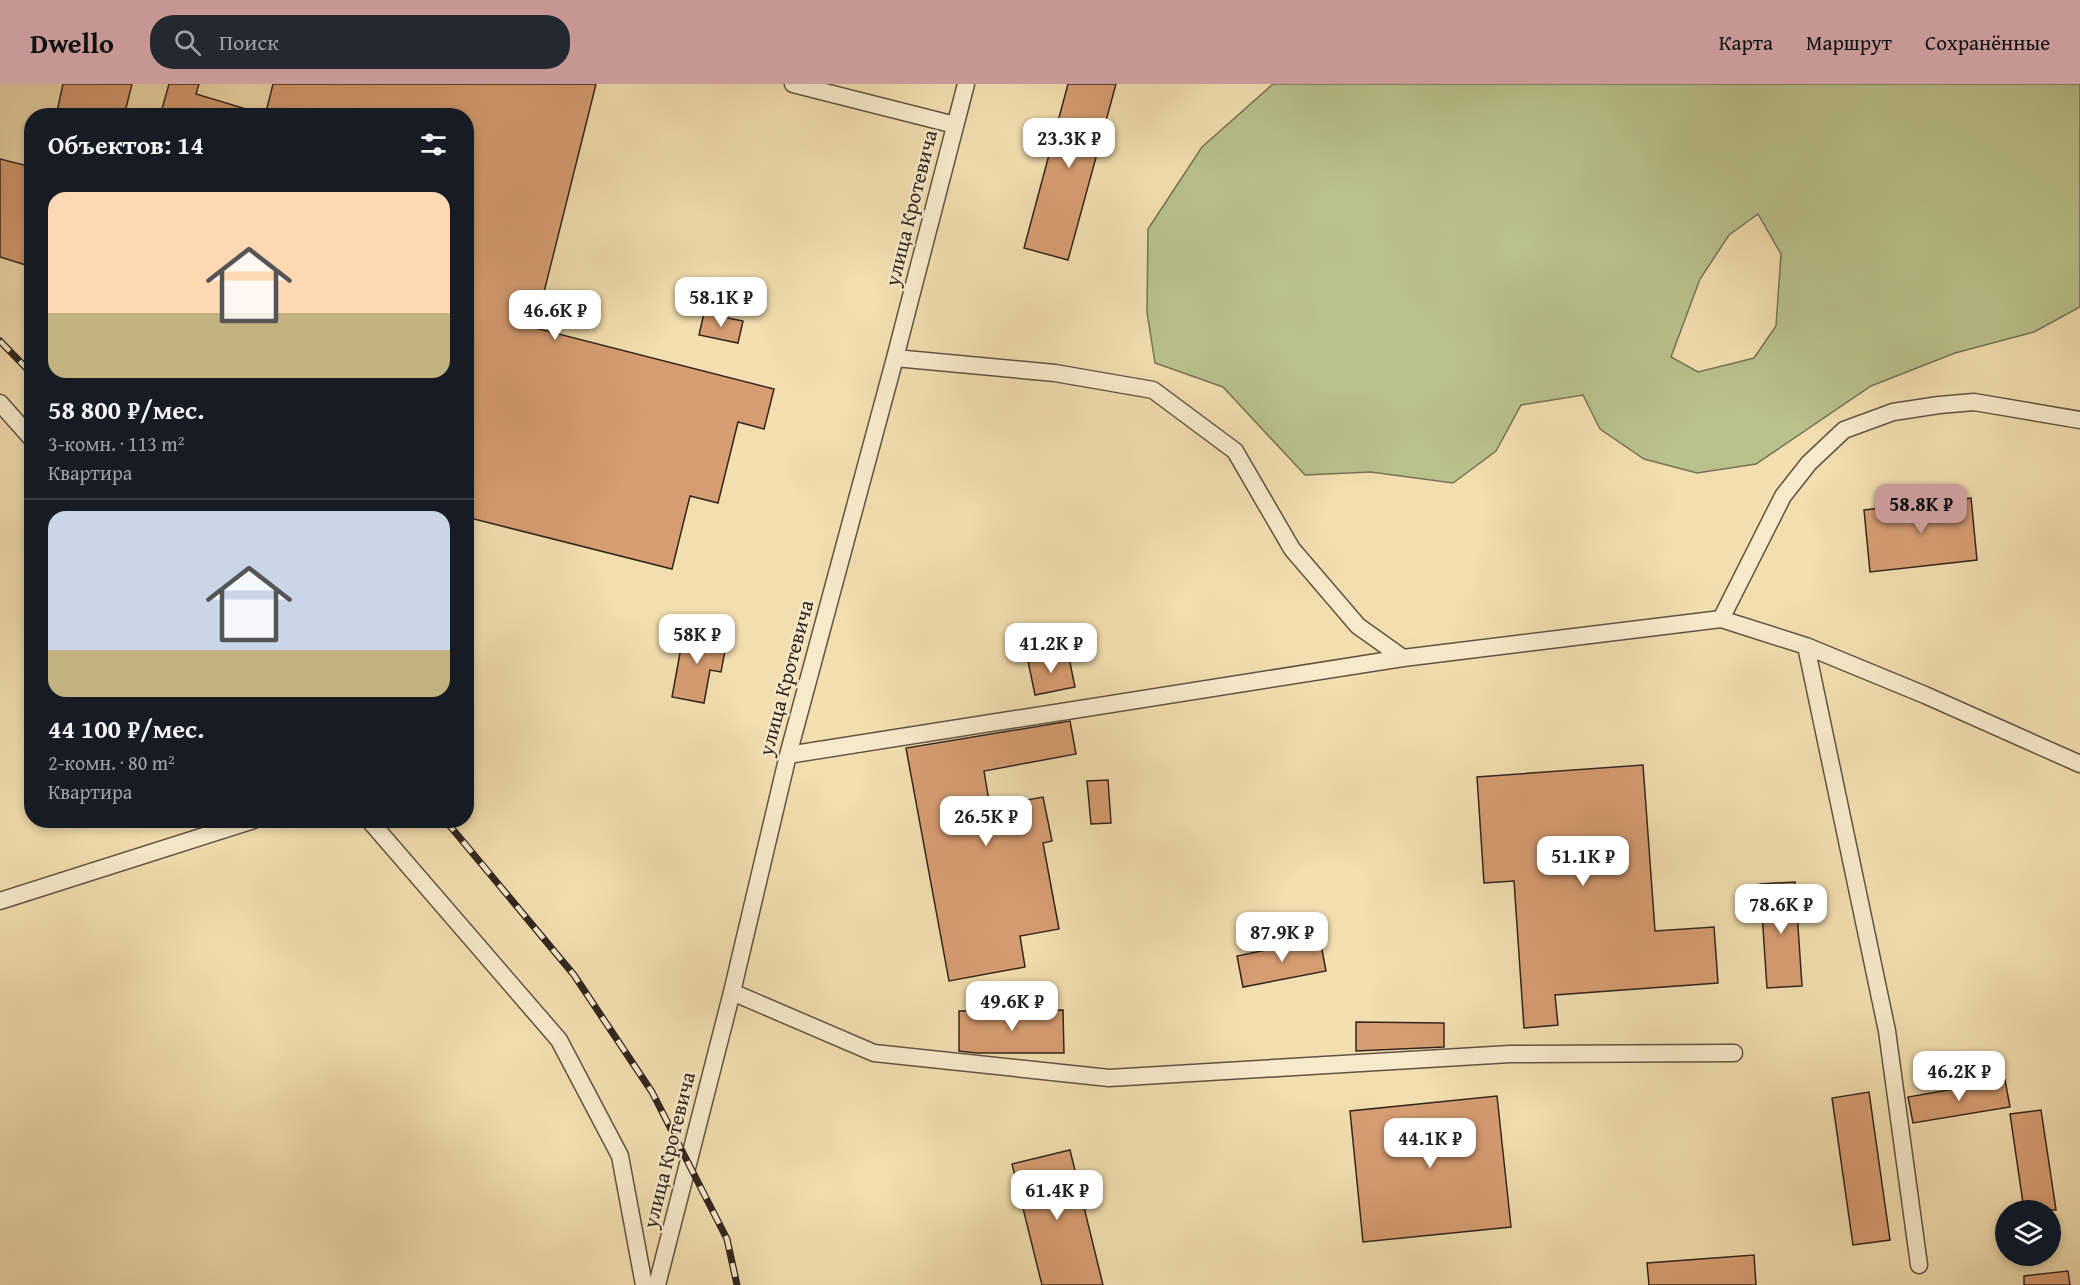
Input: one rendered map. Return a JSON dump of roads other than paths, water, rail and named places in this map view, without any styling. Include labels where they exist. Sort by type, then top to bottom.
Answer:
[{"type":"street","points":[[793,84],[955,125]]},
{"type":"street","name":"улица Кротевича","points":[[657,1285],[732,992],[788,756],[896,358],[966,84]]},
{"type":"street","points":[[896,358],[1055,373],[1153,390],[1235,451],[1292,549],[1358,626],[1402,658]]},
{"type":"street","points":[[1721,619],[1783,496],[1809,463],[1844,430],[1893,412],[1974,402],[2080,420]]},
{"type":"street","points":[[0,403],[24,430]]},
{"type":"street","points":[[788,756],[1402,658],[1721,619],[1806,646],[1925,695],[2080,764]]},
{"type":"street","points":[[1806,646],[1887,1031],[1919,1265]]},
{"type":"street","points":[[0,901],[229,828]]},
{"type":"street","points":[[376,828],[559,1040],[620,1156],[644,1285]]},
{"type":"street","points":[[732,992],[874,1053],[1109,1078],[1510,1054],[1734,1053]]},
{"type":"railway","points":[[0,341],[24,366]]},
{"type":"railway","points":[[452,828],[574,975],[652,1092],[727,1239],[737,1285]]}]
